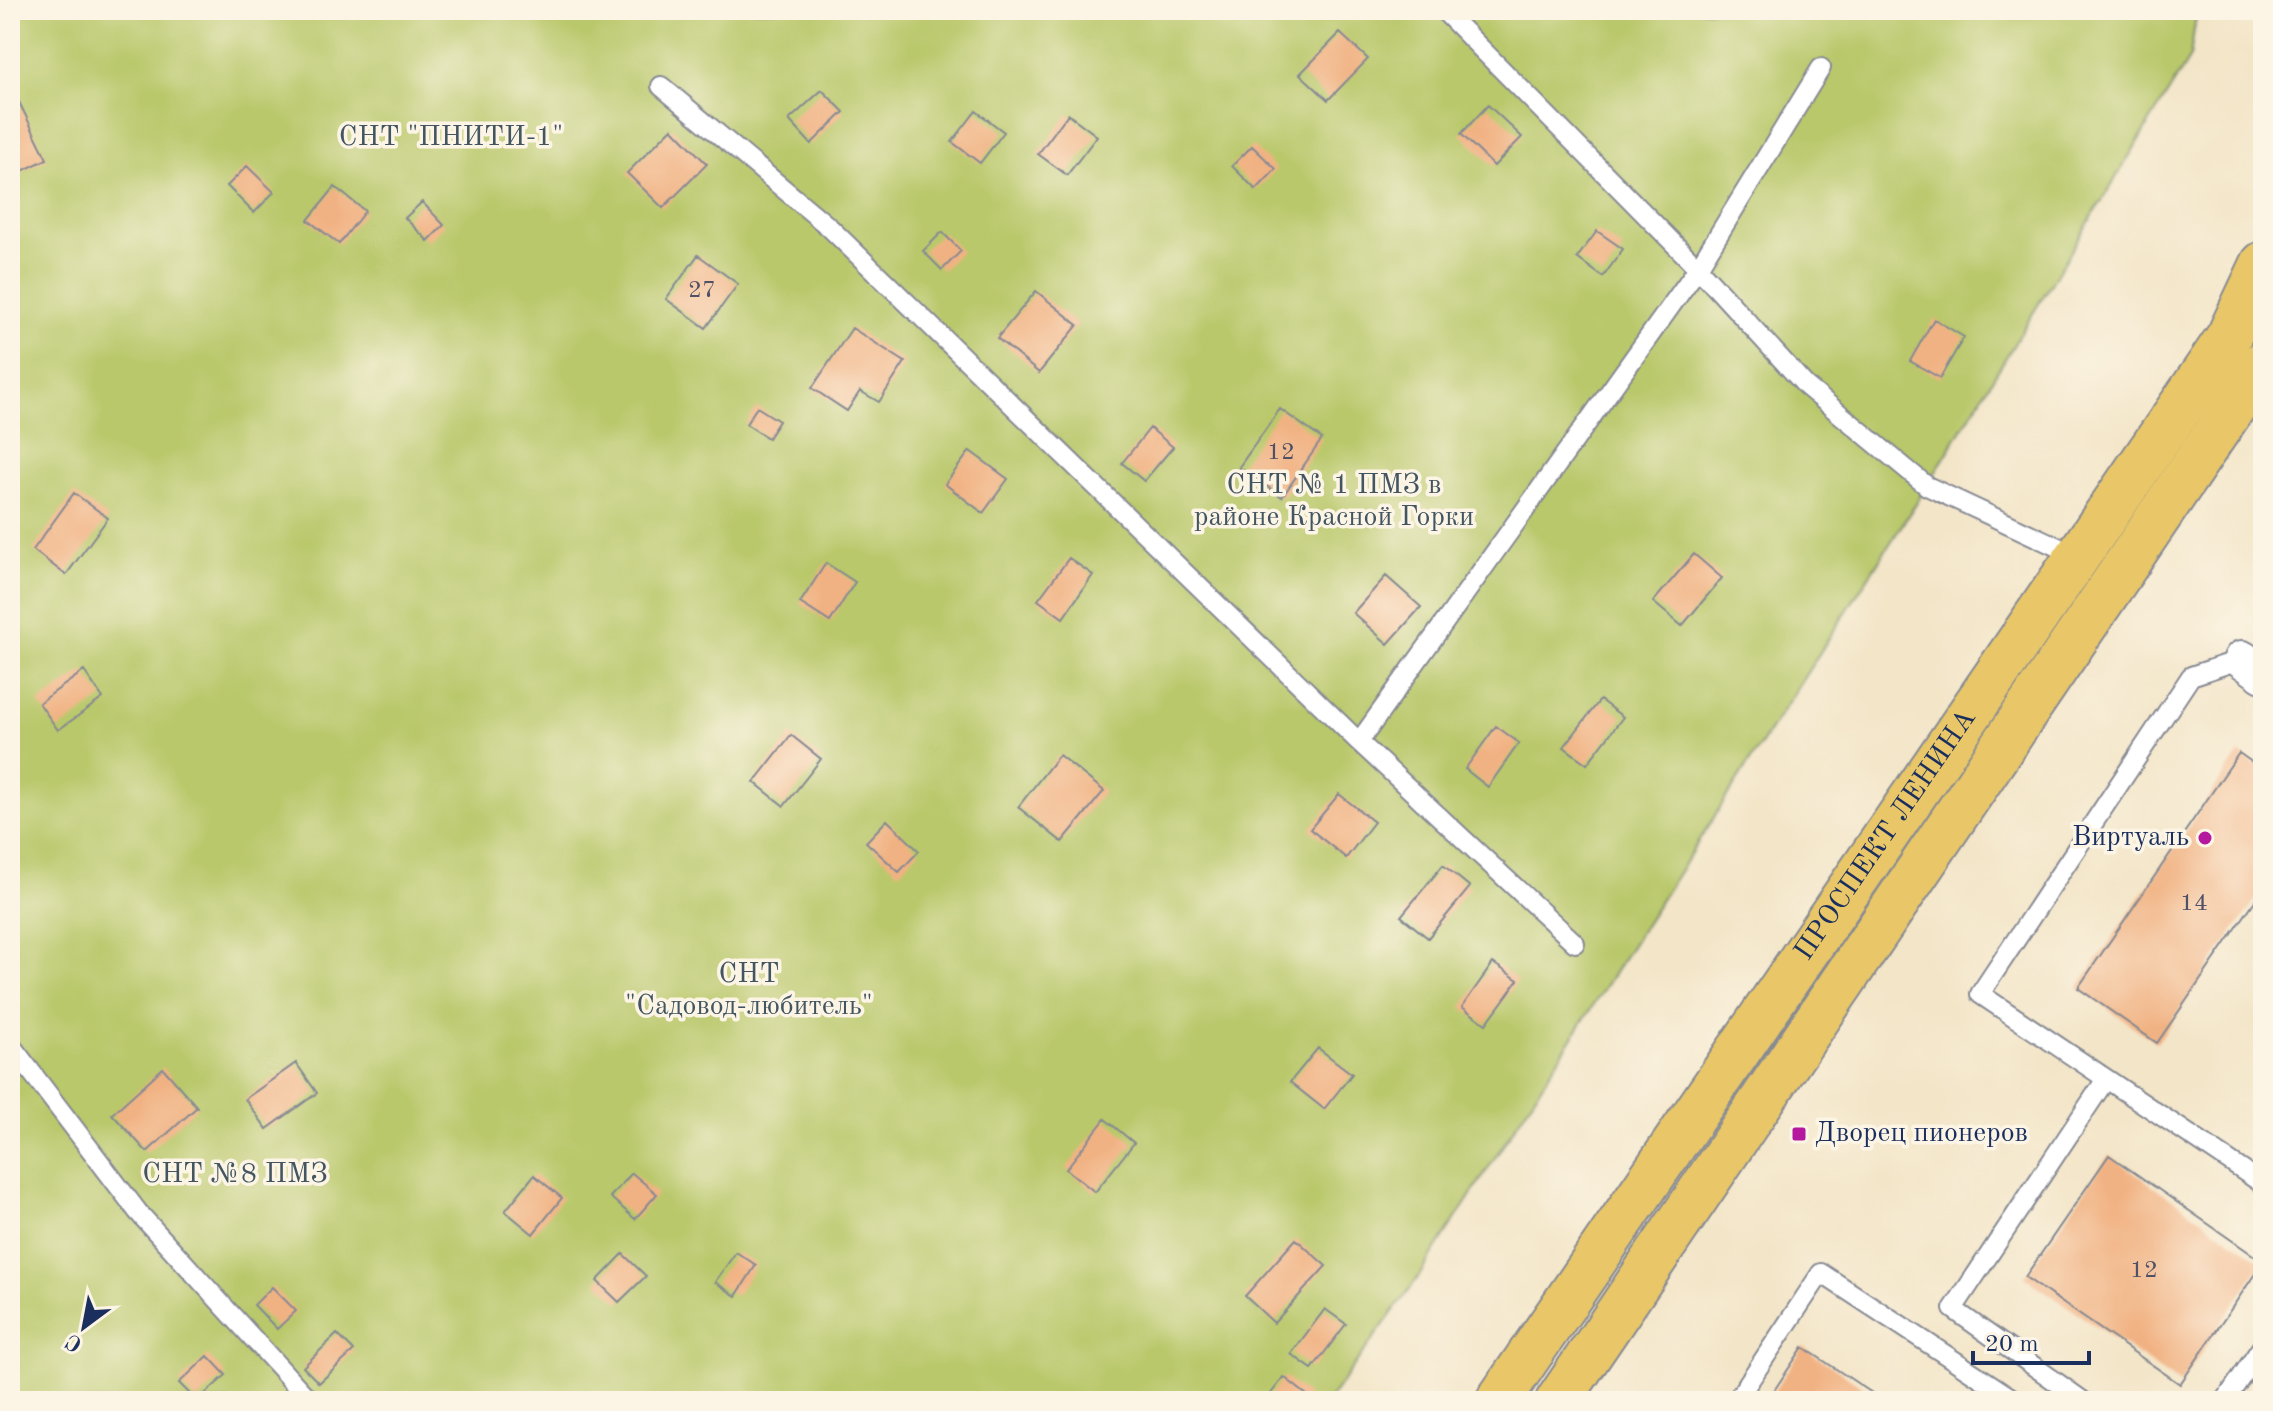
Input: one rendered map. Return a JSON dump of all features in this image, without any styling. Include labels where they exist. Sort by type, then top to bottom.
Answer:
[{"type":"main road","name":"ПРОСПЕКТ ЛЕНИНА","points":[[1498,1401],[2229,336],[2263,264]]},
{"type":"main road","name":"ПРОСПЕКТ ЛЕНИНА","points":[[1558,1401],[2263,363]]},
{"type":"lane","points":[[1443,10],[1698,268],[1806,386],[1927,486],[2079,556]]},
{"type":"lane","points":[[1359,742],[1698,268],[1821,68]]},
{"type":"lane","points":[[661,86],[829,227],[1359,742],[1575,943]]},
{"type":"lane","points":[[2253,666],[2191,676],[1980,994],[2263,1184]]},
{"type":"lane","points":[[10,1044],[138,1212],[310,1401]]},
{"type":"lane","points":[[2083,1401],[1953,1309],[2106,1079]]},
{"type":"lane","points":[[1736,1401],[1821,1273],[2016,1401]]},
{"type":"lane","points":[[2225,1401],[2263,1345]]},
{"type":"green space","points":[[10,10],[2197,10],[2190,57],[1927,486],[1417,1279],[1328,1401],[10,1401]]},
{"type":"building","points":[[1340,33],[1368,59],[1328,100],[1300,74]]},
{"type":"building","points":[[822,90],[844,112],[811,144],[789,120]]},
{"type":"building","points":[[19,102],[47,159],[10,177],[10,106]]},
{"type":"building","points":[[1488,105],[1522,137],[1494,166],[1461,134]]},
{"type":"building","points":[[976,111],[1004,132],[980,163],[952,142]]},
{"type":"building","points":[[1068,114],[1097,136],[1067,175],[1038,154]]},
{"type":"building","points":[[672,128],[707,164],[663,208],[627,173]]},
{"type":"building","points":[[1252,146],[1276,169],[1256,190],[1232,166]]},
{"type":"building","points":[[247,166],[274,192],[254,213],[227,186]]},
{"type":"building","points":[[335,187],[365,211],[339,244],[308,220]]},
{"type":"building","points":[[422,202],[444,225],[428,241],[405,218]]},
{"type":"building","points":[[1597,231],[1623,249],[1603,277],[1577,258]]},
{"type":"building","points":[[942,232],[961,251],[942,270],[923,251]]},
{"type":"building","points":[[698,255],[738,284],[706,328],[666,299]]},
{"type":"building","points":[[1036,291],[1078,325],[1039,373],[997,338]]},
{"type":"building","points":[[1934,319],[1964,337],[1940,378],[1910,361]]},
{"type":"building","points":[[852,328],[905,362],[879,402],[860,391],[847,411],[812,388]]},
{"type":"building","points":[[757,407],[779,421],[768,438],[746,424]]},
{"type":"building","points":[[1280,409],[1322,439],[1282,497],[1239,467]]},
{"type":"building","points":[[1150,428],[1173,447],[1144,481],[1122,463]]},
{"type":"building","points":[[970,451],[1008,479],[983,513],[945,484]]},
{"type":"building","points":[[74,493],[108,518],[66,575],[33,550]]},
{"type":"building","points":[[1694,554],[1722,578],[1682,626],[1653,602]]},
{"type":"building","points":[[1069,558],[1093,575],[1063,618],[1038,600]]},
{"type":"building","points":[[826,563],[855,582],[830,622],[800,603]]},
{"type":"building","points":[[1386,576],[1421,607],[1388,644],[1353,613]]},
{"type":"building","points":[[84,671],[103,698],[58,730],[39,703]]},
{"type":"building","points":[[1600,700],[1623,717],[1587,764],[1564,747]]},
{"type":"building","points":[[1496,726],[1519,743],[1488,787],[1465,769]]},
{"type":"building","points":[[791,735],[821,759],[784,806],[754,782]]},
{"type":"building","points":[[2239,753],[2263,770],[2263,889],[2157,1043],[2078,988]]},
{"type":"building","points":[[1059,755],[1104,791],[1062,842],[1018,807]]},
{"type":"building","points":[[1339,794],[1374,822],[1346,858],[1310,829]]},
{"type":"building","points":[[887,820],[919,851],[899,872],[866,842]]},
{"type":"building","points":[[1443,865],[1470,887],[1428,938],[1401,916]]},
{"type":"building","points":[[1493,963],[1518,980],[1486,1024],[1462,1007]]},
{"type":"building","points":[[1318,1048],[1352,1074],[1324,1109],[1290,1082]]},
{"type":"building","points":[[296,1063],[317,1093],[267,1129],[245,1099]]},
{"type":"building","points":[[163,1068],[197,1107],[147,1152],[112,1114]]},
{"type":"building","points":[[1105,1119],[1134,1143],[1095,1192],[1066,1169]]},
{"type":"building","points":[[2109,1155],[2263,1262],[2180,1384],[2025,1277]]},
{"type":"building","points":[[632,1173],[657,1194],[635,1219],[610,1197]]},
{"type":"building","points":[[534,1175],[562,1198],[533,1234],[505,1211]]},
{"type":"building","points":[[1296,1239],[1326,1266],[1274,1323],[1245,1296]]},
{"type":"building","points":[[736,1252],[756,1265],[736,1296],[715,1282]]},
{"type":"building","points":[[623,1254],[646,1276],[619,1302],[597,1281]]},
{"type":"building","points":[[272,1287],[296,1311],[277,1329],[254,1305]]},
{"type":"building","points":[[1325,1309],[1346,1324],[1312,1369],[1291,1354]]},
{"type":"building","points":[[337,1334],[354,1351],[319,1383],[303,1367]]},
{"type":"building","points":[[1803,1347],[1884,1401],[1767,1401]]},
{"type":"building","points":[[208,1356],[226,1375],[197,1401],[179,1383]]},
{"type":"building","points":[[1284,1377],[1308,1396],[1304,1401],[1276,1401],[1269,1396]]},
{"type":"place","name":"Виртуаль","points":[[2205,838]]},
{"type":"place","name":"Дворец пионеров","points":[[1799,1134]]},
{"type":"park label","name":"СНТ \"ПНИТИ-1\"","points":[[451,138]]},
{"type":"park label","name":"СНТ № 1 ПМЗ в районе Красной Горки","points":[[1334,502]]},
{"type":"park label","name":"СНТ \"Садовод-любитель\"","points":[[749,991]]},
{"type":"park label","name":"СНТ №8 ПМЗ","points":[[235,1175]]}]
